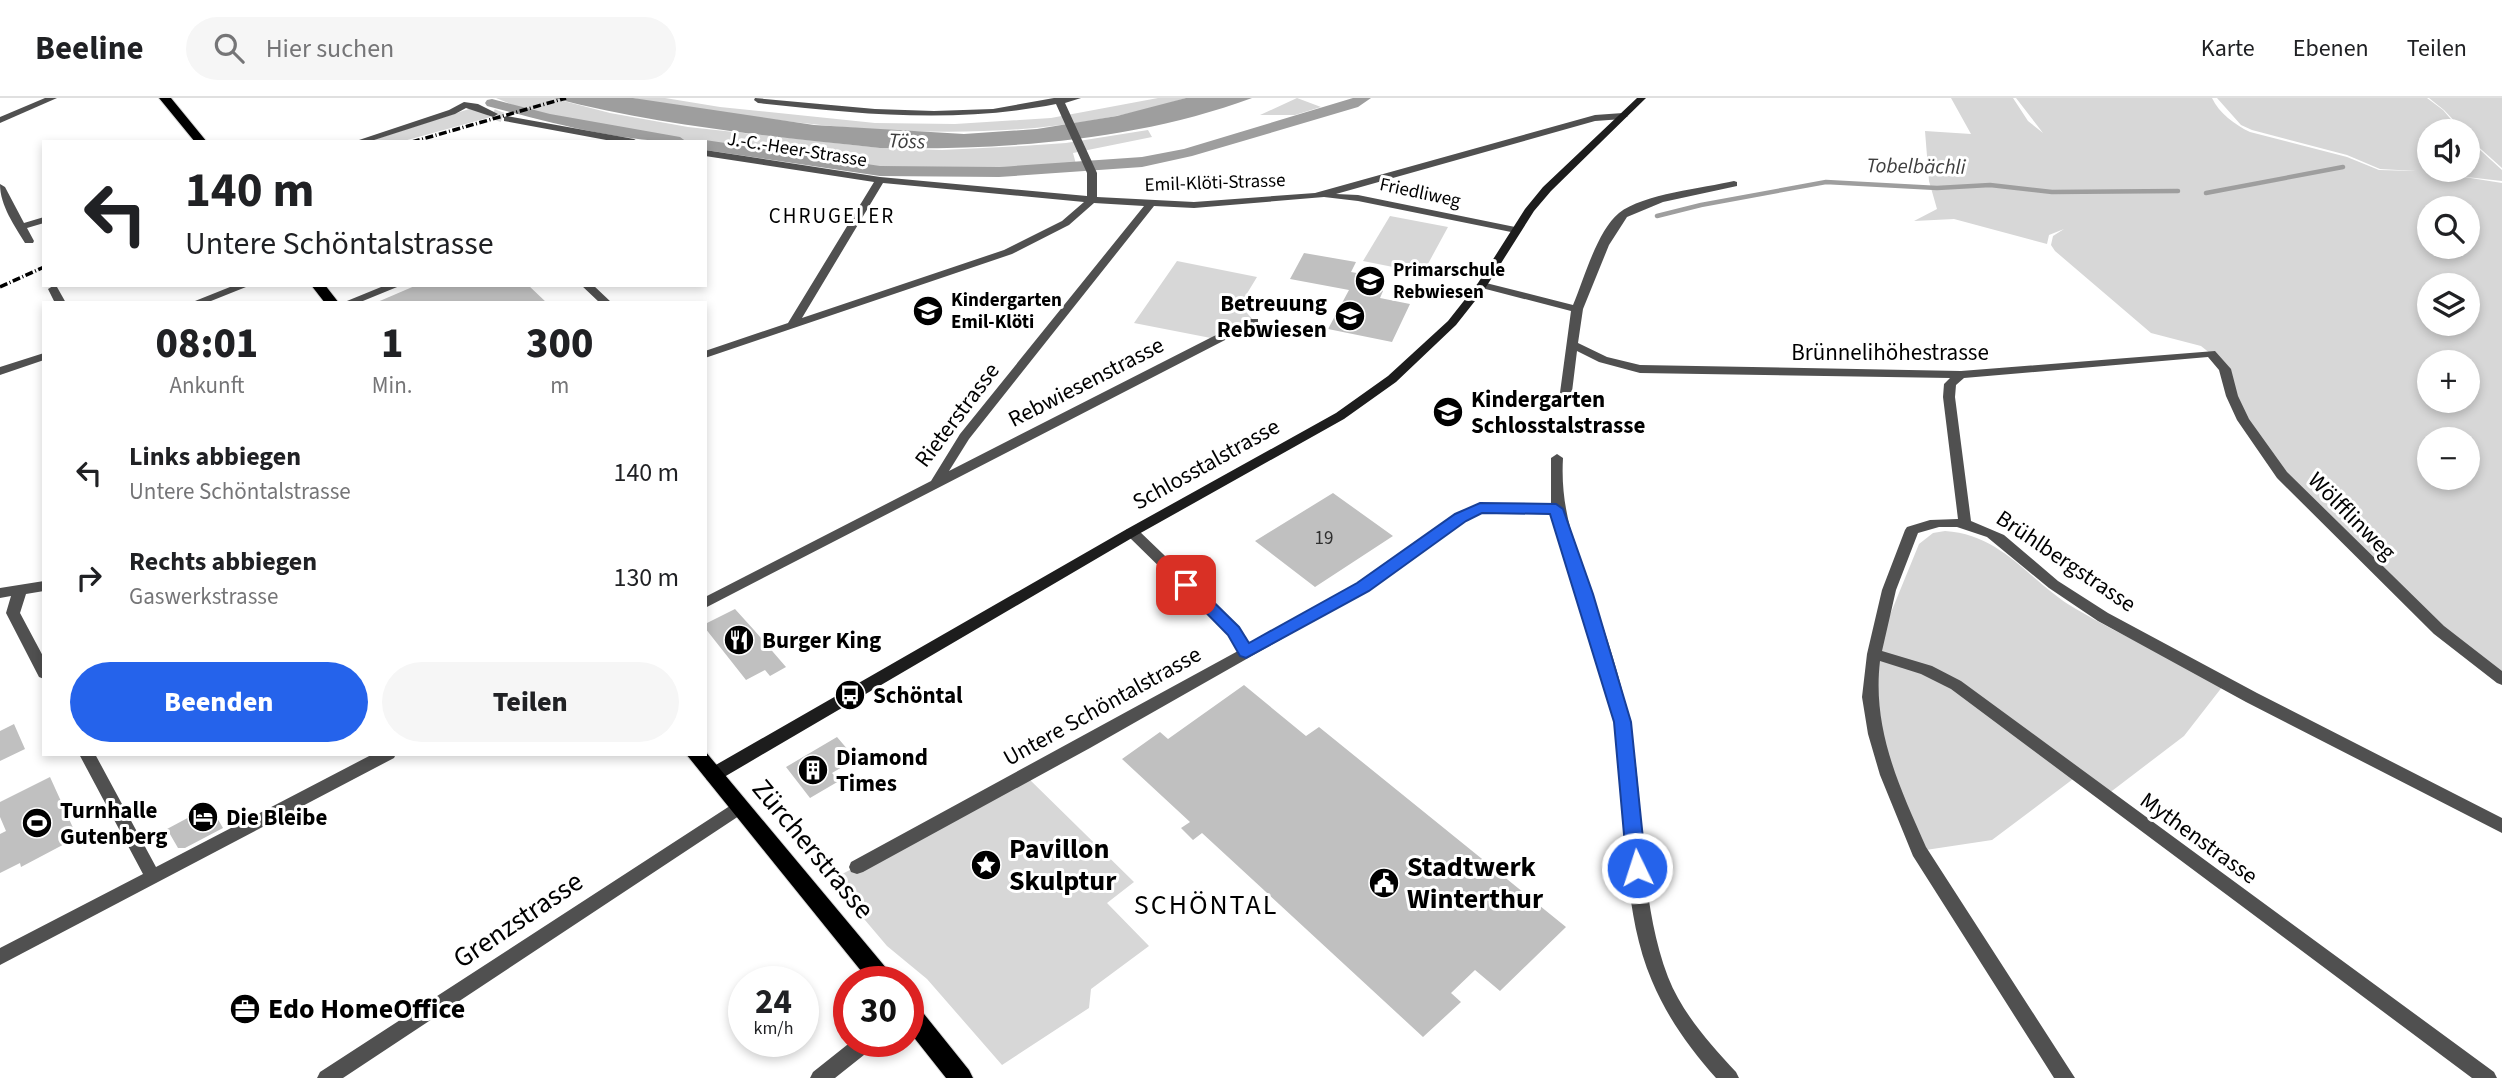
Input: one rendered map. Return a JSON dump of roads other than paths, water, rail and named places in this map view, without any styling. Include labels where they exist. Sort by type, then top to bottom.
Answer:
[{"type":"main road","points":[[165,98],[199,140]]},
{"type":"main road","name":"Schlosstalstrasse","points":[[713,775],[1132,532],[1340,416],[1422,354],[1452,323],[1482,285],[1530,209],[1570,164],[1642,98]]},
{"type":"main road","points":[[320,287],[330,301]]},
{"type":"main road","name":"Zürcherstrasse","points":[[698,756],[871,966]]},
{"type":"main road","points":[[924,1032],[961,1078]]},
{"type":"street","points":[[0,120],[53,98]]},
{"type":"street","points":[[758,100],[914,113],[974,113],[1014,110],[1077,98]]},
{"type":"street","points":[[364,140],[453,112],[461,102],[493,114]]},
{"type":"street","points":[[707,354],[1008,251],[1040,238],[1083,209],[1092,199],[1092,173],[1060,102]]},
{"type":"street","name":"Emil-Klöti-Strasse","points":[[1092,199],[1194,205],[1316,196],[1595,118],[1623,116]]},
{"type":"street","points":[[507,119],[623,140]]},
{"type":"street","name":"J.-C.-Heer-Strasse","points":[[707,153],[880,180],[1092,199]]},
{"type":"street","points":[[793,324],[880,180]]},
{"type":"street","points":[[1565,400],[1577,309],[1612,228],[1623,215],[1642,206],[1734,184]]},
{"type":"street","points":[[0,187],[29,241]]},
{"type":"street","name":"Friedliweg","points":[[1316,196],[1358,198],[1516,230]]},
{"type":"street","name":"Rieterstrasse","points":[[707,602],[937,481],[964,437],[1150,204]]},
{"type":"street","points":[[20,227],[42,221]]},
{"type":"street","points":[[1482,285],[1577,309]]},
{"type":"street","points":[[201,301],[240,287]]},
{"type":"street","points":[[352,301],[391,287]]},
{"type":"street","points":[[588,287],[605,301]]},
{"type":"street","points":[[53,289],[60,301]]},
{"type":"street","name":"Rebwiesenstrasse","points":[[937,481],[1254,321]]},
{"type":"street","name":"Brünnelihöhestrasse","points":[[1574,345],[1603,360],[1640,369],[1961,375],[2211,353]]},
{"type":"street","name":"Wölfflinweg","points":[[2211,353],[2225,369],[2242,420],[2282,475],[2439,630],[2502,679]]},
{"type":"street","points":[[0,371],[42,357]]},
{"type":"street","points":[[1961,375],[1950,384],[1949,397],[1965,523]]},
{"type":"street","points":[[1557,458],[1554,484],[1556,509],[1585,594],[1622,722],[1637,868],[1649,942],[1660,978],[1679,1016],[1704,1051],[1729,1078]]},
{"type":"street","name":"Untere Schöntalstrasse","points":[[857,867],[1084,744],[1363,587],[1460,518],[1480,508],[1556,509]]},
{"type":"street","name":"Brühlbergstrasse","points":[[2065,1078],[1919,851],[1879,744],[1870,699],[1874,654],[1879,624],[1912,530],[1926,524],[1965,523],[1985,530],[2006,543],[2043,576],[2085,607],[2502,826]]},
{"type":"street","points":[[1132,532],[1234,631],[1246,652]]},
{"type":"street","points":[[0,593],[42,586]]},
{"type":"street","points":[[20,591],[13,613],[42,669]]},
{"type":"street","name":"Mythenstrasse","points":[[1874,654],[1916,664],[1936,672],[1956,685],[2487,1078]]},
{"type":"street","points":[[88,756],[153,877]]},
{"type":"street","points":[[0,957],[384,756]]},
{"type":"street","name":"Grenzstrasse","points":[[327,1078],[739,807]]},
{"type":"street","points":[[820,1078],[847,1057]]},
{"type":"water","name":"Töss","points":[[553,98],[633,98],[814,125],[964,134],[1037,129],[1117,116],[1186,98],[1252,98],[1208,113],[1162,124],[1069,140],[974,147],[880,148],[716,129],[634,116]]},
{"type":"waterway","points":[[707,145],[880,171],[999,172],[1142,162],[1187,153],[1353,104],[1364,98]]},
{"type":"waterway","points":[[492,103],[549,118],[669,140]]},
{"type":"waterway","points":[[2206,193],[2343,167]]},
{"type":"waterway","name":"Tobelbächli","points":[[1657,216],[1701,205],[1826,182],[1937,188],[1990,185],[2052,192],[2178,191]]},
{"type":"tunnel","points":[[493,114],[507,119]]},
{"type":"railway","points":[[419,140],[566,98]]},
{"type":"railway","points":[[0,287],[42,268]]},
{"type":"place","name":"Primarschule Rebwiesen","points":[[1370,281]]},
{"type":"place","name":"Kindergarten Emil-Klöti","points":[[928,311]]},
{"type":"place","name":"Betreuung Rebwiesen","points":[[1350,316]]},
{"type":"place","name":"Kindergarten Schlosstalstrasse","points":[[1448,412]]},
{"type":"place","name":"Burger King","points":[[739,640]]},
{"type":"place","name":"Schöntal","points":[[850,695]]},
{"type":"place","name":"Diamond Times","points":[[813,770]]},
{"type":"place","name":"Die Bleibe","points":[[203,817]]},
{"type":"place","name":"Turnhalle Gutenberg","points":[[37,823]]},
{"type":"place","name":"Pavillon Skulptur","points":[[986,865]]},
{"type":"place","name":"Stadtwerk Winterthur","points":[[1384,883]]},
{"type":"place","name":"Edo HomeOffice","points":[[245,1009]]},
{"type":"district","name":"CHRUGELER","points":[[832,216]]},
{"type":"district","name":"SCHÖNTAL","points":[[1206,905]]}]
